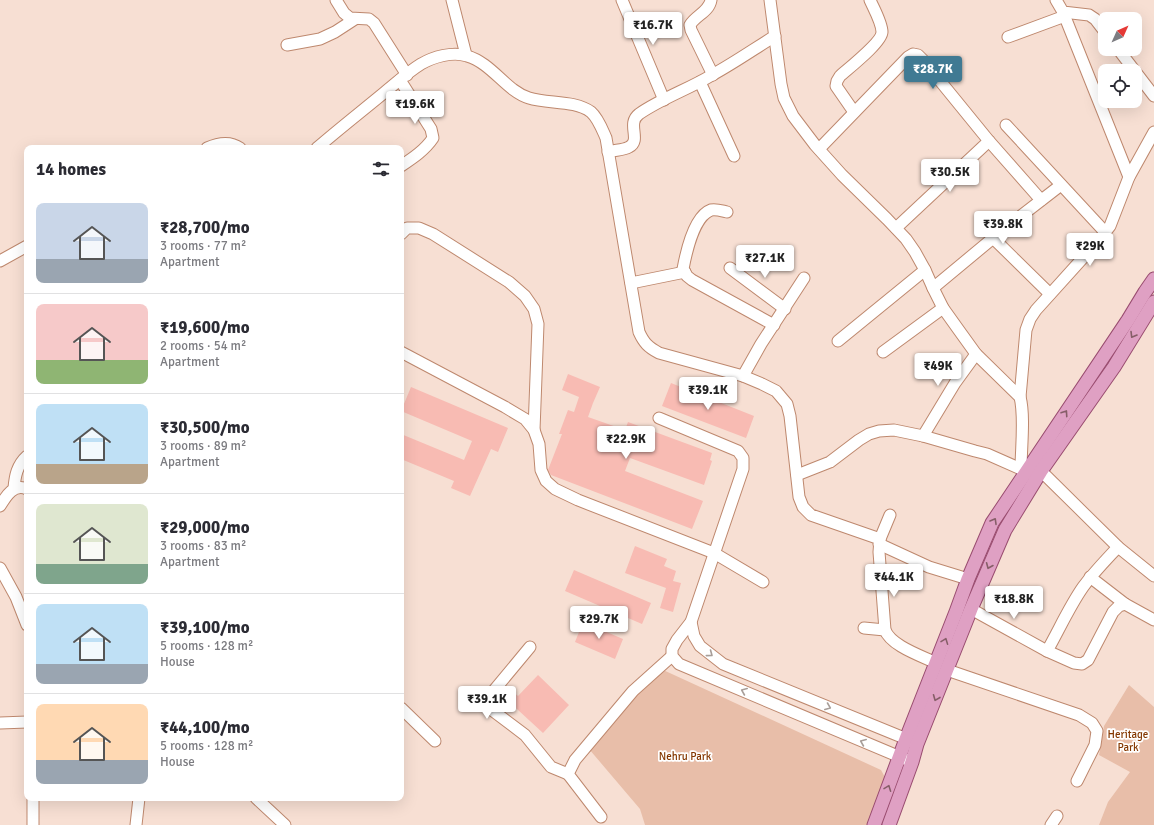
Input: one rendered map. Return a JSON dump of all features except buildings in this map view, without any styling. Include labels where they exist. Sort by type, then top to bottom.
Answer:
[{"type":"main road","points":[[874,825],[899,758],[912,742],[941,667],[968,579],[992,523],[1023,471],[1128,320],[1154,279]]},
{"type":"main road","points":[[941,667],[971,610],[1005,530],[1041,471],[1114,367],[1154,302]]},
{"type":"main road","points":[[889,825],[912,762],[912,742]]},
{"type":"street","points":[[336,0],[344,13],[350,18],[369,20],[374,23],[431,129],[433,138],[429,144],[404,164]]},
{"type":"street","points":[[452,0],[466,55]]},
{"type":"street","points":[[622,0],[664,100]]},
{"type":"street","points":[[711,0],[711,4],[706,10],[696,17],[690,25],[713,75]]},
{"type":"street","points":[[770,0],[781,84],[784,98],[793,116],[818,149],[906,239],[925,270],[943,308],[976,354],[1020,397]]},
{"type":"street","points":[[854,112],[836,86],[840,76],[877,43],[882,34],[882,28],[870,0]]},
{"type":"street","points":[[1056,0],[1064,14],[1128,177]]},
{"type":"street","points":[[1008,37],[1064,14],[1088,15],[1095,19],[1098,23]]},
{"type":"street","points":[[287,45],[320,39],[335,32],[355,19]]},
{"type":"street","points":[[608,152],[630,147],[634,142],[635,137],[633,125],[634,120],[638,115],[713,75],[775,36]]},
{"type":"street","points":[[818,149],[908,58],[913,54],[918,55],[988,141],[1041,200]]},
{"type":"street","points":[[321,145],[421,64],[436,57],[452,55],[466,55],[479,61],[525,97],[538,101],[565,103],[581,107],[591,112],[598,121],[606,138],[639,332],[643,340],[650,348],[659,353],[743,376],[776,391],[787,404],[790,416],[799,497],[803,507],[811,515],[880,541],[929,567],[968,579]]},
{"type":"street","points":[[1123,56],[1154,96]]},
{"type":"street","points":[[700,82],[734,156]]},
{"type":"street","points":[[1006,125],[1105,232]]},
{"type":"street","points":[[797,475],[830,462],[869,434],[879,431],[894,430],[923,436],[987,454],[1023,471],[1022,404],[1020,397],[1026,330],[1030,319],[1110,226],[1128,177],[1154,132]]},
{"type":"street","points":[[896,228],[988,141]]},
{"type":"street","points":[[217,145],[224,143],[232,145]]},
{"type":"street","points":[[933,288],[993,238],[1061,185]]},
{"type":"street","points":[[727,212],[720,210],[710,211],[702,217],[693,232],[683,269],[687,276],[692,280],[774,325]]},
{"type":"street","points":[[404,231],[407,228],[419,228],[433,234],[509,282],[525,296],[534,309],[538,324],[534,430]]},
{"type":"street","points":[[993,238],[1050,294]]},
{"type":"street","points":[[0,261],[24,248]]},
{"type":"street","points":[[730,268],[785,309]]},
{"type":"street","points":[[838,341],[925,270]]},
{"type":"street","points":[[631,283],[685,272]]},
{"type":"street","points":[[743,376],[804,278]]},
{"type":"street","points":[[883,352],[943,308]]},
{"type":"street","points":[[404,354],[525,419],[534,430],[539,444],[541,470],[546,481],[555,489],[578,500],[714,553],[763,582]]},
{"type":"street","points":[[923,436],[955,383],[976,354]]},
{"type":"street","points":[[658,418],[738,451],[743,458],[743,469],[691,622],[676,640],[672,649],[672,656],[679,664],[899,758],[912,762]]},
{"type":"street","points":[[14,488],[15,475],[24,460]]},
{"type":"street","points":[[1041,471],[1118,547],[1154,575]]},
{"type":"street","points":[[0,506],[4,498],[14,488],[24,488]]},
{"type":"street","points":[[890,515],[880,541],[879,565],[885,630],[887,636],[906,649],[941,667],[1079,715],[1092,723],[1097,731],[1095,745],[1077,781]]},
{"type":"street","points":[[1047,652],[1074,601],[1090,577],[1118,547]]},
{"type":"street","points":[[0,568],[16,597],[24,617]]},
{"type":"street","points":[[1090,577],[1125,604],[1154,620]]},
{"type":"street","points":[[971,610],[1047,652],[1074,663],[1082,664],[1088,660],[1114,612],[1119,606],[1125,604]]},
{"type":"street","points":[[691,622],[694,636],[700,646],[723,664],[912,742]]},
{"type":"street","points":[[864,628],[885,630]]},
{"type":"street","points":[[530,647],[486,700],[488,707],[525,735],[550,767],[568,774],[601,817]]},
{"type":"street","points":[[568,774],[575,760],[633,691],[672,656]]},
{"type":"street","points":[[404,711],[436,741]]},
{"type":"street","points":[[0,723],[24,722]]},
{"type":"street","points":[[33,801],[33,825]]},
{"type":"street","points":[[136,825],[138,801]]},
{"type":"street","points":[[259,801],[285,825]]},
{"type":"green space","name":"Nehru Park","points":[[661,669],[881,770],[887,781],[871,825],[645,825],[640,809],[589,749]]},
{"type":"green space","name":"Heritage Park","points":[[1129,685],[1154,707],[1154,825],[1099,825],[1108,802],[1130,772],[1099,755],[1104,726]]}]
